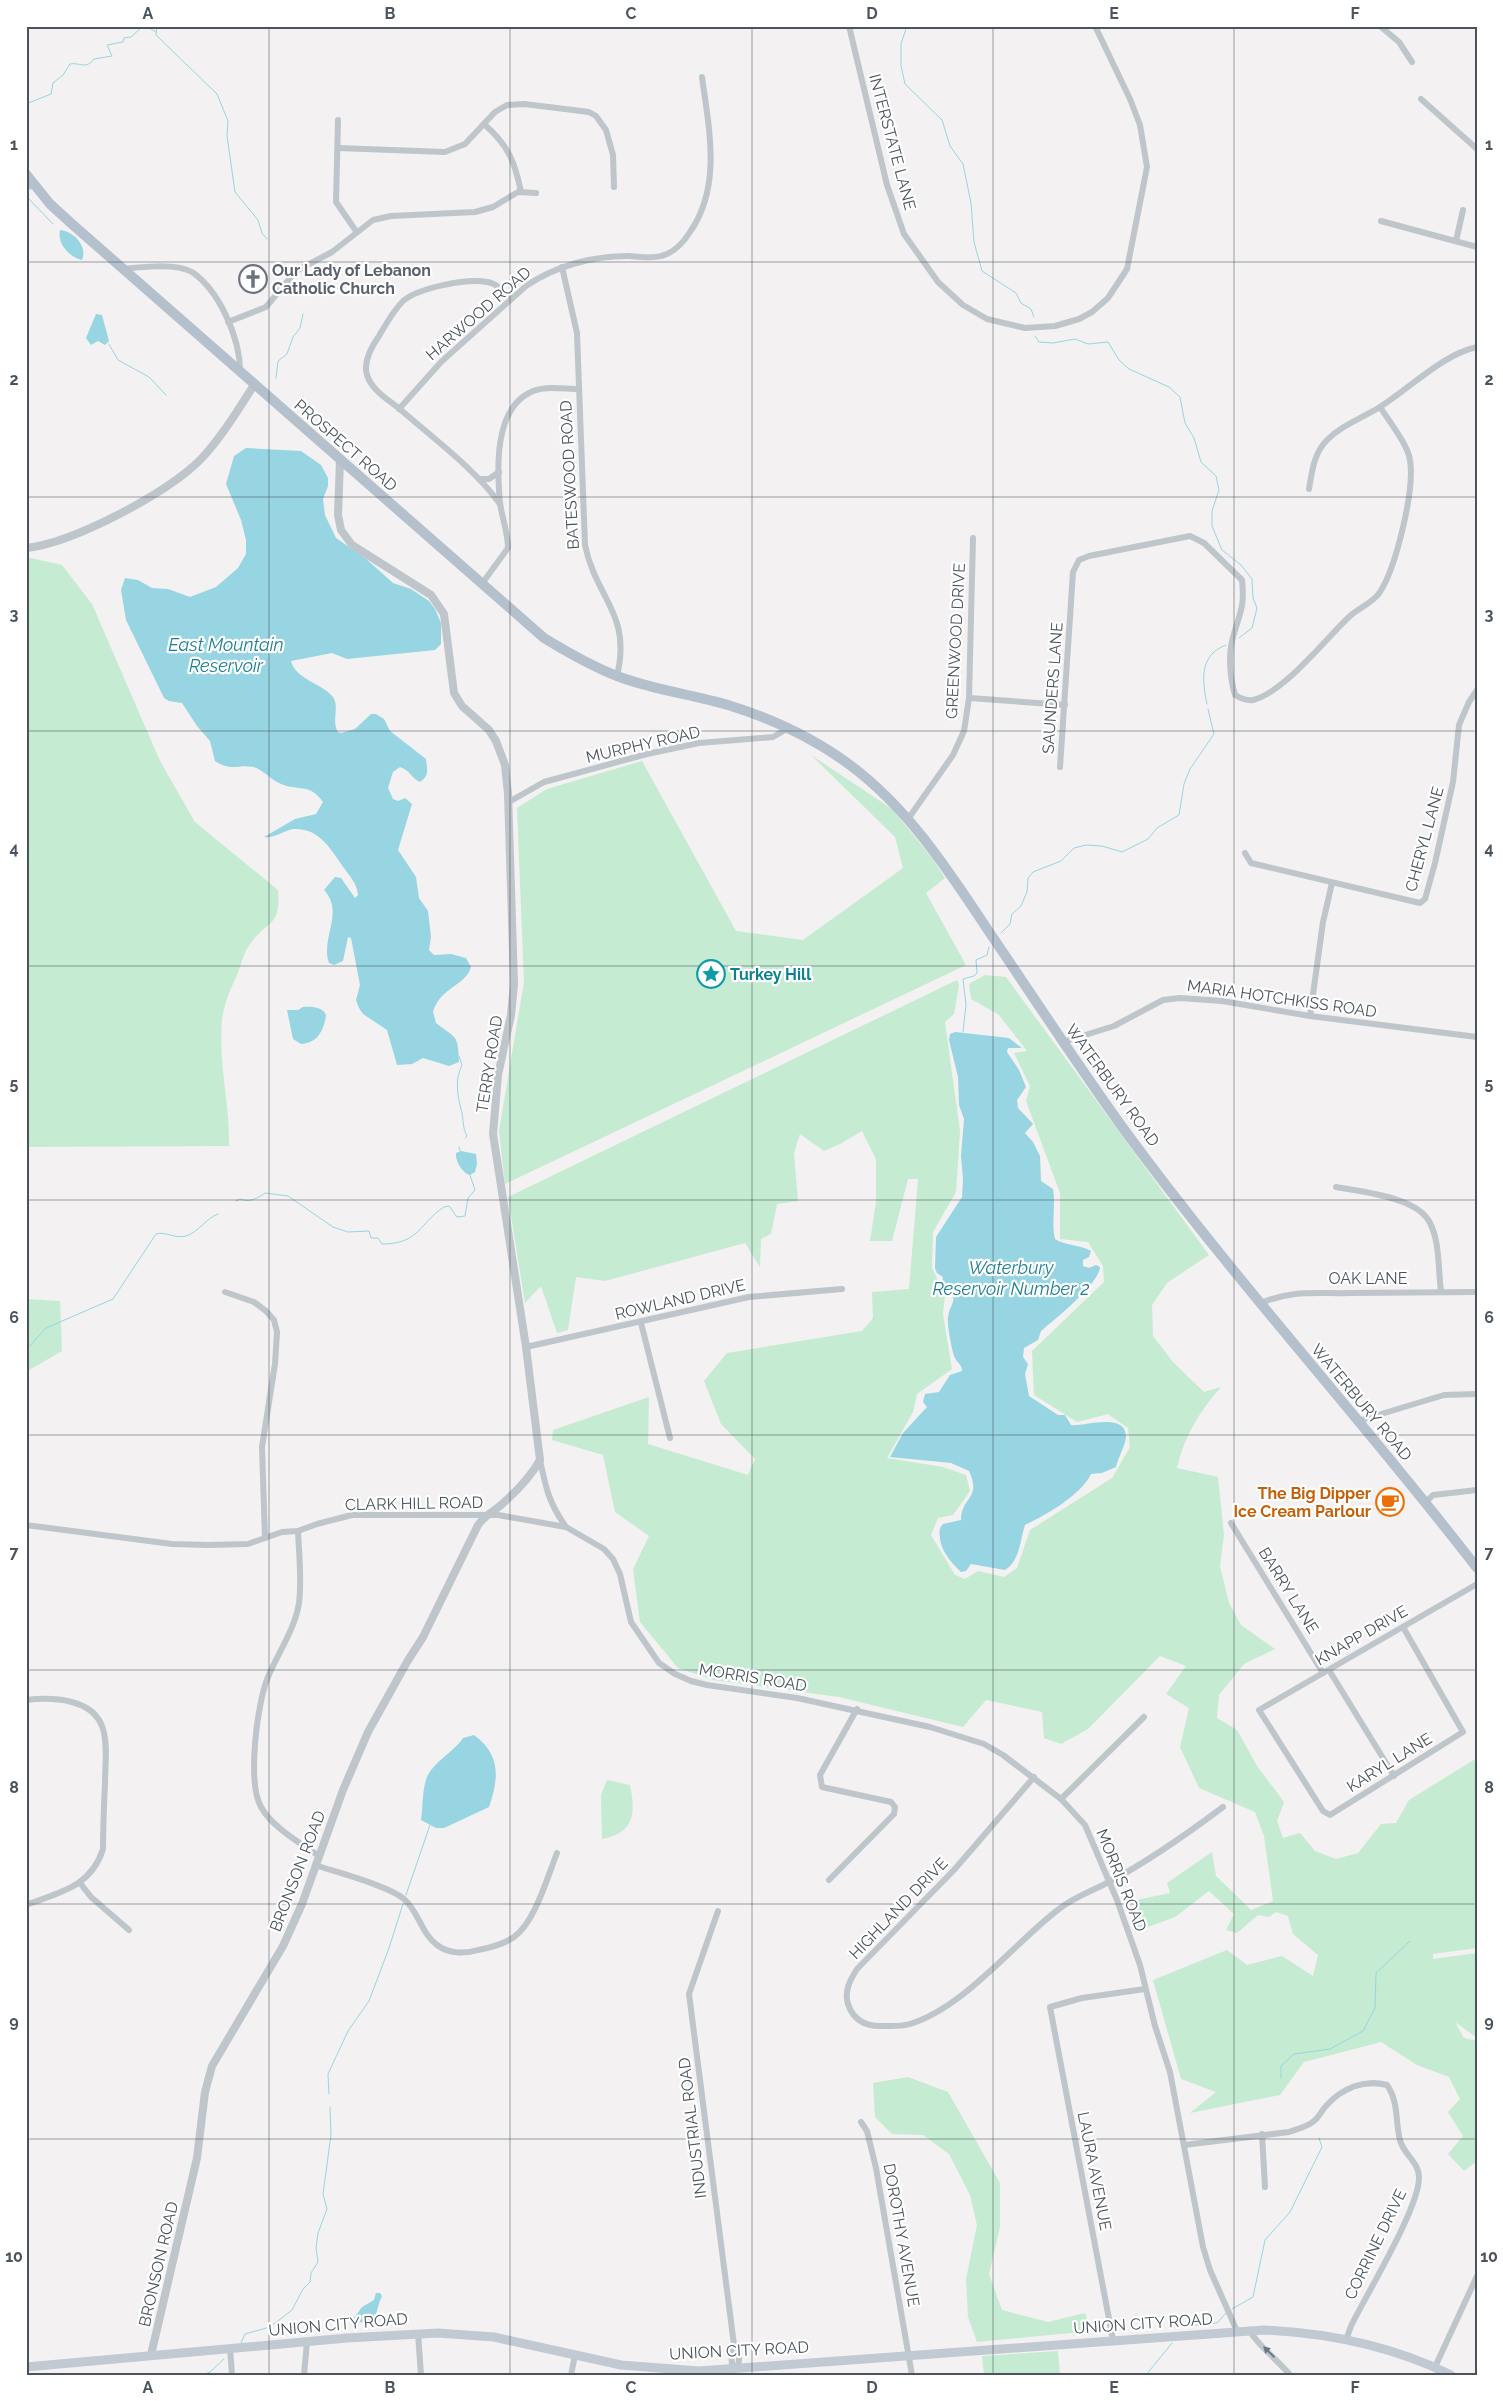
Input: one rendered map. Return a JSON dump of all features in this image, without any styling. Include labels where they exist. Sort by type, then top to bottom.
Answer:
[{"type":"main road","name":"PROSPECT ROAD","points":[[26,174],[30,186],[122,269],[481,585],[544,638],[578,658],[617,676],[674,694]]},
{"type":"main road","name":"WATERBURY ROAD","points":[[674,694],[730,706],[812,739],[848,764],[892,800],[944,864],[1063,1042],[1124,1129],[1261,1303],[1426,1502],[1477,1568]]},
{"type":"main road","name":"UNION CITY ROAD","points":[[26,2367],[418,2333],[456,2333],[494,2337],[622,2364],[679,2370],[737,2368],[1249,2330],[1300,2333],[1369,2344],[1435,2367],[1451,2375]]},
{"type":"street","name":"INTERSTATE LANE","points":[[849,26],[887,186],[904,234],[938,282],[963,304],[987,319],[1025,328],[1061,324],[1092,312],[1108,298],[1127,269],[1147,167],[1140,125],[1130,99],[1095,26]]},
{"type":"street","points":[[1380,26],[1399,42],[1412,62]]},
{"type":"street","name":"HARWOOD ROAD","points":[[399,409],[441,362],[511,299],[540,276],[562,267],[610,257],[660,257],[682,244],[699,217],[710,177],[712,156],[702,77]]},
{"type":"street","points":[[1421,99],[1477,149]]},
{"type":"street","points":[[338,148],[445,152],[465,144],[501,107],[516,103],[589,112],[602,124],[610,141],[613,155],[614,187]]},
{"type":"street","points":[[338,120],[336,202],[356,231]]},
{"type":"street","points":[[485,125],[506,146],[518,177],[521,192]]},
{"type":"street","points":[[228,322],[266,307],[276,298],[294,273],[332,252],[369,222],[386,217],[481,211],[521,192],[536,193]]},
{"type":"street","points":[[1456,241],[1463,210]]},
{"type":"street","points":[[1382,221],[1477,247]]},
{"type":"street","points":[[122,269],[159,267],[191,272],[208,287],[228,322],[239,355],[240,372]]},
{"type":"street","name":"BATESWOOD ROAD","points":[[562,267],[577,333],[585,544],[591,566],[617,618],[622,645],[617,676]]},
{"type":"street","points":[[500,504],[479,479],[372,385],[367,374],[366,365],[374,342],[403,301],[426,288],[487,282],[497,286],[511,299]]},
{"type":"street","points":[[1309,489],[1317,454],[1326,440],[1340,429],[1380,407],[1444,363],[1468,349],[1477,347]]},
{"type":"street","points":[[26,548],[54,543],[76,536],[168,486],[201,459],[254,385]]},
{"type":"street","points":[[481,585],[508,548],[500,504],[499,472],[504,429],[508,415],[520,399],[530,392],[544,389],[578,388]]},
{"type":"street","name":"SAUNDERS LANE","points":[[1060,767],[1073,572],[1079,560],[1089,556],[1190,536],[1204,543],[1242,580],[1244,606],[1231,648],[1231,669],[1235,695],[1243,699],[1253,700],[1301,668],[1351,616],[1379,594],[1389,573],[1402,532],[1410,459],[1380,407]]},
{"type":"street","name":"TERRY ROAD","points":[[340,460],[338,515],[341,530],[352,545],[431,595],[444,614],[449,637],[454,693],[462,706],[489,730],[496,741],[505,764],[509,802],[514,984],[511,1015],[498,1075],[492,1134],[526,1347],[545,1487],[552,1508],[566,1527]]},
{"type":"street","points":[[479,479],[489,479],[499,472]]},
{"type":"street","name":"GREENWOOD DRIVE","points":[[908,819],[953,755],[964,731],[969,698],[973,538]]},
{"type":"street","name":"CHERYL LANE","points":[[1244,853],[1251,863],[1420,903],[1425,898],[1453,782],[1459,725],[1469,702],[1477,690]]},
{"type":"street","points":[[969,698],[1064,705]]},
{"type":"street","name":"MURPHY ROAD","points":[[509,802],[544,782],[647,754],[699,743],[773,737],[786,729]]},
{"type":"street","points":[[1310,1016],[1323,922],[1332,883]]},
{"type":"street","name":"MARIA HOTCHKISS ROAD","points":[[1063,1042],[1114,1026],[1163,1000],[1180,998],[1222,1001],[1310,1016],[1477,1037]]},
{"type":"street","points":[[1336,1187],[1405,1202],[1426,1215],[1434,1236],[1441,1291]]},
{"type":"street","name":"ROWLAND DRIVE","points":[[526,1347],[641,1323],[749,1297],[842,1289]]},
{"type":"street","name":"OAK LANE","points":[[1261,1303],[1279,1296],[1308,1292],[1350,1294],[1441,1291],[1477,1292]]},
{"type":"street","points":[[225,1292],[254,1302],[266,1311],[274,1320],[277,1332],[275,1364],[262,1447],[265,1538]]},
{"type":"street","points":[[641,1323],[670,1438]]},
{"type":"street","points":[[1358,1421],[1444,1395],[1477,1394]]},
{"type":"street","name":"BRONSON ROAD","points":[[151,2355],[197,2158],[209,2073],[283,1946],[302,1904],[318,1856],[368,1732],[406,1662],[423,1637],[455,1569],[484,1516],[500,1506],[531,1476],[540,1460]]},
{"type":"street","points":[[1426,1502],[1433,1495],[1477,1490]]},
{"type":"street","name":"CLARK HILL ROAD","points":[[26,1525],[172,1544],[230,1545],[248,1544],[282,1532],[298,1531],[316,1524],[352,1515],[498,1515],[566,1527]]},
{"type":"street","name":"BARRY LANE","points":[[1231,1523],[1394,1776]]},
{"type":"street","name":"MORRIS ROAD","points":[[566,1527],[604,1549],[613,1558],[620,1574],[630,1622],[659,1663],[675,1674],[691,1682],[858,1709],[964,1737],[1003,1755],[1034,1777],[1061,1800],[1085,1825],[1126,1925],[1140,1965],[1145,1989],[1170,2072],[1191,2192],[1203,2247],[1210,2270],[1237,2331]]},
{"type":"street","points":[[298,1531],[299,1604],[262,1696],[255,1754],[254,1783],[256,1797],[262,1809],[280,1827],[318,1856]]},
{"type":"street","name":"KNAPP DRIVE","points":[[1330,1815],[1323,1811],[1259,1710],[1477,1584]]},
{"type":"street","name":"KARYL LANE","points":[[1330,1815],[1463,1732],[1403,1626]]},
{"type":"street","points":[[26,1700],[59,1699],[82,1705],[95,1714],[103,1727],[106,1746],[103,1849],[93,1871],[80,1883],[26,1904]]},
{"type":"street","points":[[829,1880],[894,1814],[895,1808],[891,1802],[822,1787],[820,1782],[820,1775],[858,1709]]},
{"type":"street","points":[[1061,1800],[1144,1717]]},
{"type":"street","name":"HIGHLAND DRIVE","points":[[1034,1777],[954,1870],[850,1978],[847,1991],[852,2014],[860,2022],[874,2026],[909,2024],[927,2017],[944,2007],[1001,1962],[1060,1908],[1079,1896],[1109,1882]]},
{"type":"street","points":[[1109,1882],[1198,1826],[1223,1807]]},
{"type":"street","points":[[315,1865],[394,1893],[404,1899],[430,1939],[440,1947],[461,1953],[498,1945],[512,1939],[521,1931],[528,1921],[557,1853]]},
{"type":"street","points":[[80,1883],[91,1897],[129,1930]]},
{"type":"street","name":"INDUSTRIAL ROAD","points":[[718,1911],[689,1994],[734,2345],[738,2349],[739,2363],[737,2368]]},
{"type":"street","name":"LAURA AVENUE","points":[[1113,2340],[1050,2007],[1082,1998],[1145,1989]]},
{"type":"street","name":"CORRINE DRIVE","points":[[1262,2134],[1289,2132],[1303,2128],[1314,2121],[1337,2094],[1352,2086],[1364,2083],[1379,2083],[1386,2085],[1393,2094],[1400,2140],[1406,2153],[1415,2163],[1420,2175],[1419,2184],[1406,2218],[1351,2326],[1346,2340]]},
{"type":"street","name":"DOROTHY AVENUE","points":[[861,2122],[867,2131],[876,2168],[912,2375]]},
{"type":"street","points":[[1184,2145],[1262,2134],[1265,2187]]},
{"type":"street","points":[[1435,2367],[1477,2276]]},
{"type":"street","points":[[1249,2330],[1254,2338],[1290,2375]]},
{"type":"street","points":[[418,2333],[421,2375]]},
{"type":"street","points":[[304,2375],[306,2342]]},
{"type":"street","points":[[230,2348],[232,2375]]},
{"type":"street","points":[[571,2375],[575,2355]]},
{"type":"green space","points":[[26,557],[62,565],[92,604],[160,761],[195,822],[278,890],[275,917],[256,936],[244,954],[223,1014],[221,1036],[229,1146],[26,1147]]},
{"type":"green space","points":[[811,755],[892,809],[932,858],[945,878],[926,893],[966,965],[505,1184],[499,1131],[524,982],[517,808],[547,789],[642,761],[736,931],[803,940],[903,868],[895,837]]},
{"type":"green space","points":[[985,975],[1006,977],[1209,1255],[1167,1283],[1152,1305],[1153,1336],[1173,1362],[1204,1392],[1221,1387],[1206,1405],[1188,1435],[1177,1468],[1218,1477],[1224,1535],[1220,1566],[1229,1603],[1241,1625],[1275,1649],[1244,1664],[1219,1695],[1217,1718],[1237,1730],[1257,1766],[1284,1802],[1277,1821],[1283,1838],[1300,1833],[1315,1851],[1336,1859],[1358,1853],[1381,1824],[1396,1823],[1409,1800],[1477,1758],[1477,1948],[1433,1954],[1433,1959],[1477,1953],[1477,2038],[1455,2022],[1464,2038],[1477,2041],[1477,2161],[1464,2171],[1448,2154],[1463,2136],[1448,2112],[1460,2099],[1449,2077],[1417,2065],[1381,2042],[1304,2062],[1280,2095],[1190,2113],[1216,2092],[1181,2079],[1153,1980],[1227,1950],[1247,1965],[1282,1956],[1313,1976],[1318,1955],[1293,1934],[1288,1916],[1276,1912],[1269,1917],[1258,1915],[1237,1933],[1226,1930],[1234,1914],[1209,1891],[1175,1917],[1135,1932],[1137,1900],[1170,1893],[1167,1883],[1212,1852],[1216,1876],[1251,1910],[1273,1901],[1264,1836],[1255,1812],[1199,1788],[1180,1747],[1189,1708],[1166,1694],[1186,1666],[1160,1656],[1088,1729],[1061,1744],[1044,1738],[1042,1712],[986,1700],[963,1727],[839,1697],[714,1680],[678,1668],[640,1622],[633,1569],[649,1536],[615,1512],[603,1455],[552,1440],[553,1430],[649,1397],[648,1444],[748,1475],[755,1459],[721,1424],[704,1381],[727,1353],[862,1331],[873,1318],[872,1292],[909,1289],[918,1179],[908,1179],[892,1241],[870,1241],[876,1202],[876,1159],[862,1131],[824,1151],[800,1134],[794,1153],[798,1201],[777,1204],[771,1234],[761,1239],[760,1267],[745,1243],[605,1281],[576,1277],[568,1330],[557,1333],[541,1286],[525,1303],[508,1197],[957,980],[959,985],[954,1014],[945,1022],[960,1131],[956,1192],[933,1232],[932,1268],[945,1294],[943,1314],[952,1369],[917,1394],[913,1412],[887,1458],[943,1467],[966,1475],[970,1491],[953,1515],[938,1518],[931,1535],[955,1575],[965,1579],[978,1571],[1004,1577],[1017,1568],[1030,1530],[1112,1478],[1130,1447],[1128,1428],[1108,1414],[1077,1422],[1034,1395],[1032,1351],[1104,1282],[1103,1266],[1088,1242],[1060,1239],[1060,1193],[1026,1101],[1030,1086],[1014,1053],[1027,1051],[999,1015],[971,999],[969,984]]},
{"type":"green space","points":[[26,1299],[60,1301],[62,1351],[26,1372]]},
{"type":"green space","points":[[607,1780],[630,1785],[633,1805],[627,1827],[613,1836],[602,1839],[601,1795]]},
{"type":"green space","points":[[908,2077],[948,2092],[1000,2183],[1000,2227],[989,2274],[1002,2310],[1048,2322],[1085,2313],[1091,2331],[977,2342],[968,2317],[966,2279],[977,2225],[970,2195],[949,2154],[923,2135],[892,2134],[875,2117],[873,2083]]},
{"type":"green space","points":[[1058,2351],[1060,2375],[984,2375],[982,2356]]},
{"type":"water","points":[[60,230],[70,233],[78,240],[83,250],[82,260],[69,253],[62,245]]},
{"type":"water","points":[[96,314],[102,315],[109,341],[105,345],[98,341],[91,345],[86,338]]},
{"type":"water","name":"East Mountain Reservoir","points":[[246,448],[301,451],[321,465],[328,478],[328,486],[323,499],[325,515],[336,538],[365,558],[393,583],[411,589],[429,601],[441,623],[441,644],[435,650],[347,659],[332,653],[291,661],[298,673],[333,697],[336,705],[335,723],[338,732],[341,733],[355,729],[371,714],[376,714],[384,719],[390,731],[426,759],[427,774],[420,782],[400,767],[393,772],[388,788],[393,799],[398,801],[405,798],[412,804],[398,850],[416,877],[419,898],[428,911],[431,937],[429,950],[434,955],[451,954],[466,958],[471,967],[464,979],[441,997],[433,1012],[436,1023],[457,1041],[459,1062],[449,1066],[423,1058],[412,1064],[397,1065],[387,1030],[363,1014],[356,1000],[360,985],[351,938],[348,937],[343,961],[334,965],[329,963],[327,945],[332,907],[330,898],[324,890],[335,877],[341,878],[355,898],[358,895],[353,880],[329,847],[318,836],[303,830],[294,829],[272,837],[264,837],[295,819],[316,814],[323,802],[313,792],[285,786],[256,768],[248,766],[231,767],[215,761],[210,741],[197,726],[182,703],[169,701],[164,698],[126,620],[121,590],[125,578],[138,580],[152,588],[168,589],[190,597],[216,587],[238,568],[246,554],[246,540],[241,520],[226,484],[234,456]]},
{"type":"water","points":[[303,1007],[320,1009],[326,1015],[324,1026],[319,1035],[312,1041],[301,1044],[293,1039],[287,1010],[298,1010]]},
{"type":"water","name":"Waterbury Reservoir Number 2","points":[[955,1032],[1009,1038],[1022,1048],[1008,1048],[1007,1052],[1019,1070],[1026,1087],[1017,1100],[1018,1108],[1033,1124],[1025,1133],[1033,1142],[1040,1156],[1041,1181],[1053,1189],[1055,1239],[1091,1251],[1089,1257],[1083,1260],[1083,1266],[1089,1268],[1096,1265],[1100,1267],[1098,1274],[1085,1292],[1041,1331],[1038,1340],[1024,1348],[1023,1357],[1028,1364],[1025,1374],[1029,1396],[1058,1415],[1065,1415],[1071,1425],[1112,1422],[1119,1424],[1124,1429],[1126,1437],[1116,1467],[1102,1473],[1091,1474],[1071,1497],[1043,1516],[1025,1525],[1017,1556],[1005,1570],[971,1564],[966,1571],[961,1572],[948,1558],[942,1547],[940,1528],[943,1524],[961,1520],[964,1507],[972,1493],[973,1487],[969,1471],[951,1463],[890,1457],[903,1433],[927,1407],[923,1402],[925,1394],[939,1392],[950,1375],[962,1371],[954,1355],[948,1326],[949,1313],[954,1298],[948,1285],[942,1285],[943,1277],[937,1273],[935,1268],[936,1237],[962,1197],[961,1156],[964,1119],[959,1105],[958,1077],[949,1040],[950,1034]]},
{"type":"water","points":[[461,1151],[476,1154],[477,1164],[475,1172],[470,1175],[462,1170],[458,1163],[456,1153]]},
{"type":"water","points":[[474,1735],[489,1751],[495,1768],[495,1786],[489,1807],[444,1828],[436,1828],[421,1820],[426,1780],[432,1768],[454,1749],[463,1738]]},
{"type":"water","points":[[376,2293],[380,2293],[382,2296],[373,2319],[356,2322],[354,2318],[362,2307],[374,2300]]},
{"type":"waterway","points":[[26,104],[51,94],[53,83],[63,75],[70,64],[85,65],[94,59],[112,56],[107,45],[123,42],[124,38],[131,37],[143,26]]},
{"type":"waterway","points":[[146,26],[156,32]]},
{"type":"waterway","points":[[157,26],[156,35],[217,94],[228,121],[227,136],[235,192],[258,220],[262,233],[267,239]]},
{"type":"waterway","points":[[907,26],[901,44],[901,66],[905,84],[942,120],[950,146],[963,164],[971,203],[974,242],[982,271],[1016,293],[1021,303],[1031,309],[1034,317]]},
{"type":"waterway","points":[[29,199],[53,224]]},
{"type":"waterway","points":[[276,378],[278,361],[287,354],[293,337],[300,328],[303,314]]},
{"type":"waterway","points":[[1035,336],[1039,342],[1053,343],[1075,339],[1088,344],[1108,342],[1119,360],[1129,369],[1169,387],[1180,397],[1185,423],[1194,438],[1201,462],[1216,476],[1219,490],[1212,511],[1212,526],[1222,550],[1241,565],[1252,579],[1253,598],[1257,608],[1252,628],[1239,638]]},
{"type":"waterway","points":[[109,344],[118,360],[149,377],[166,395]]},
{"type":"waterway","points":[[1207,704],[1204,669],[1211,655],[1217,649],[1226,645]]},
{"type":"waterway","points":[[1001,933],[1010,924],[1012,914],[1021,906],[1027,892],[1028,878],[1033,872],[1061,861],[1074,848],[1086,845],[1102,846],[1122,852],[1148,839],[1157,828],[1179,815],[1184,784],[1190,769],[1214,734],[1208,709]]},
{"type":"waterway","points":[[963,1032],[966,1005],[963,979],[974,976],[977,973],[976,960],[987,955],[989,947]]},
{"type":"waterway","points":[[459,1056],[462,1065],[458,1076],[458,1092],[464,1129],[467,1136],[465,1138]]},
{"type":"waterway","points":[[459,1147],[460,1151]]},
{"type":"waterway","points":[[236,1201],[240,1199],[254,1199],[265,1193],[288,1196],[333,1227],[348,1232],[369,1231],[371,1238],[378,1238],[382,1244],[395,1243],[412,1237],[444,1207],[449,1206],[457,1217],[465,1216],[468,1198],[475,1190],[470,1175]]},
{"type":"waterway","points":[[26,1350],[46,1328],[113,1299],[156,1234],[163,1233],[178,1237],[186,1236],[195,1232],[209,1219],[218,1214]]},
{"type":"waterway","points":[[406,1895],[430,1825]]},
{"type":"waterway","points":[[329,2094],[328,2074],[348,2031],[369,2001],[403,1904]]},
{"type":"waterway","points":[[1281,2078],[1281,2066],[1294,2054],[1330,2049],[1363,2031],[1375,2008],[1376,1973],[1410,1941]]},
{"type":"waterway","points":[[241,2343],[245,2334],[270,2327],[292,2310],[303,2289],[310,2282],[311,2273],[318,2262],[316,2248],[318,2233],[327,2209],[323,2194],[331,2135],[330,2107]]},
{"type":"waterway","points":[[1232,2309],[1253,2297],[1265,2240],[1290,2212],[1322,2147],[1319,2138]]},
{"type":"waterway","points":[[1186,2326],[1217,2323],[1226,2313]]},
{"type":"waterway","points":[[1146,2375],[1172,2343]]},
{"type":"waterway","points":[[203,2375],[210,2372],[224,2359]]},
{"type":"place","name":"Our Lady of Lebanon Catholic Church","points":[[253,279]]},
{"type":"place","name":"Turkey Hill","points":[[711,974]]},
{"type":"place","name":"The Big Dipper Ice Cream Parlour","points":[[1390,1502]]}]
